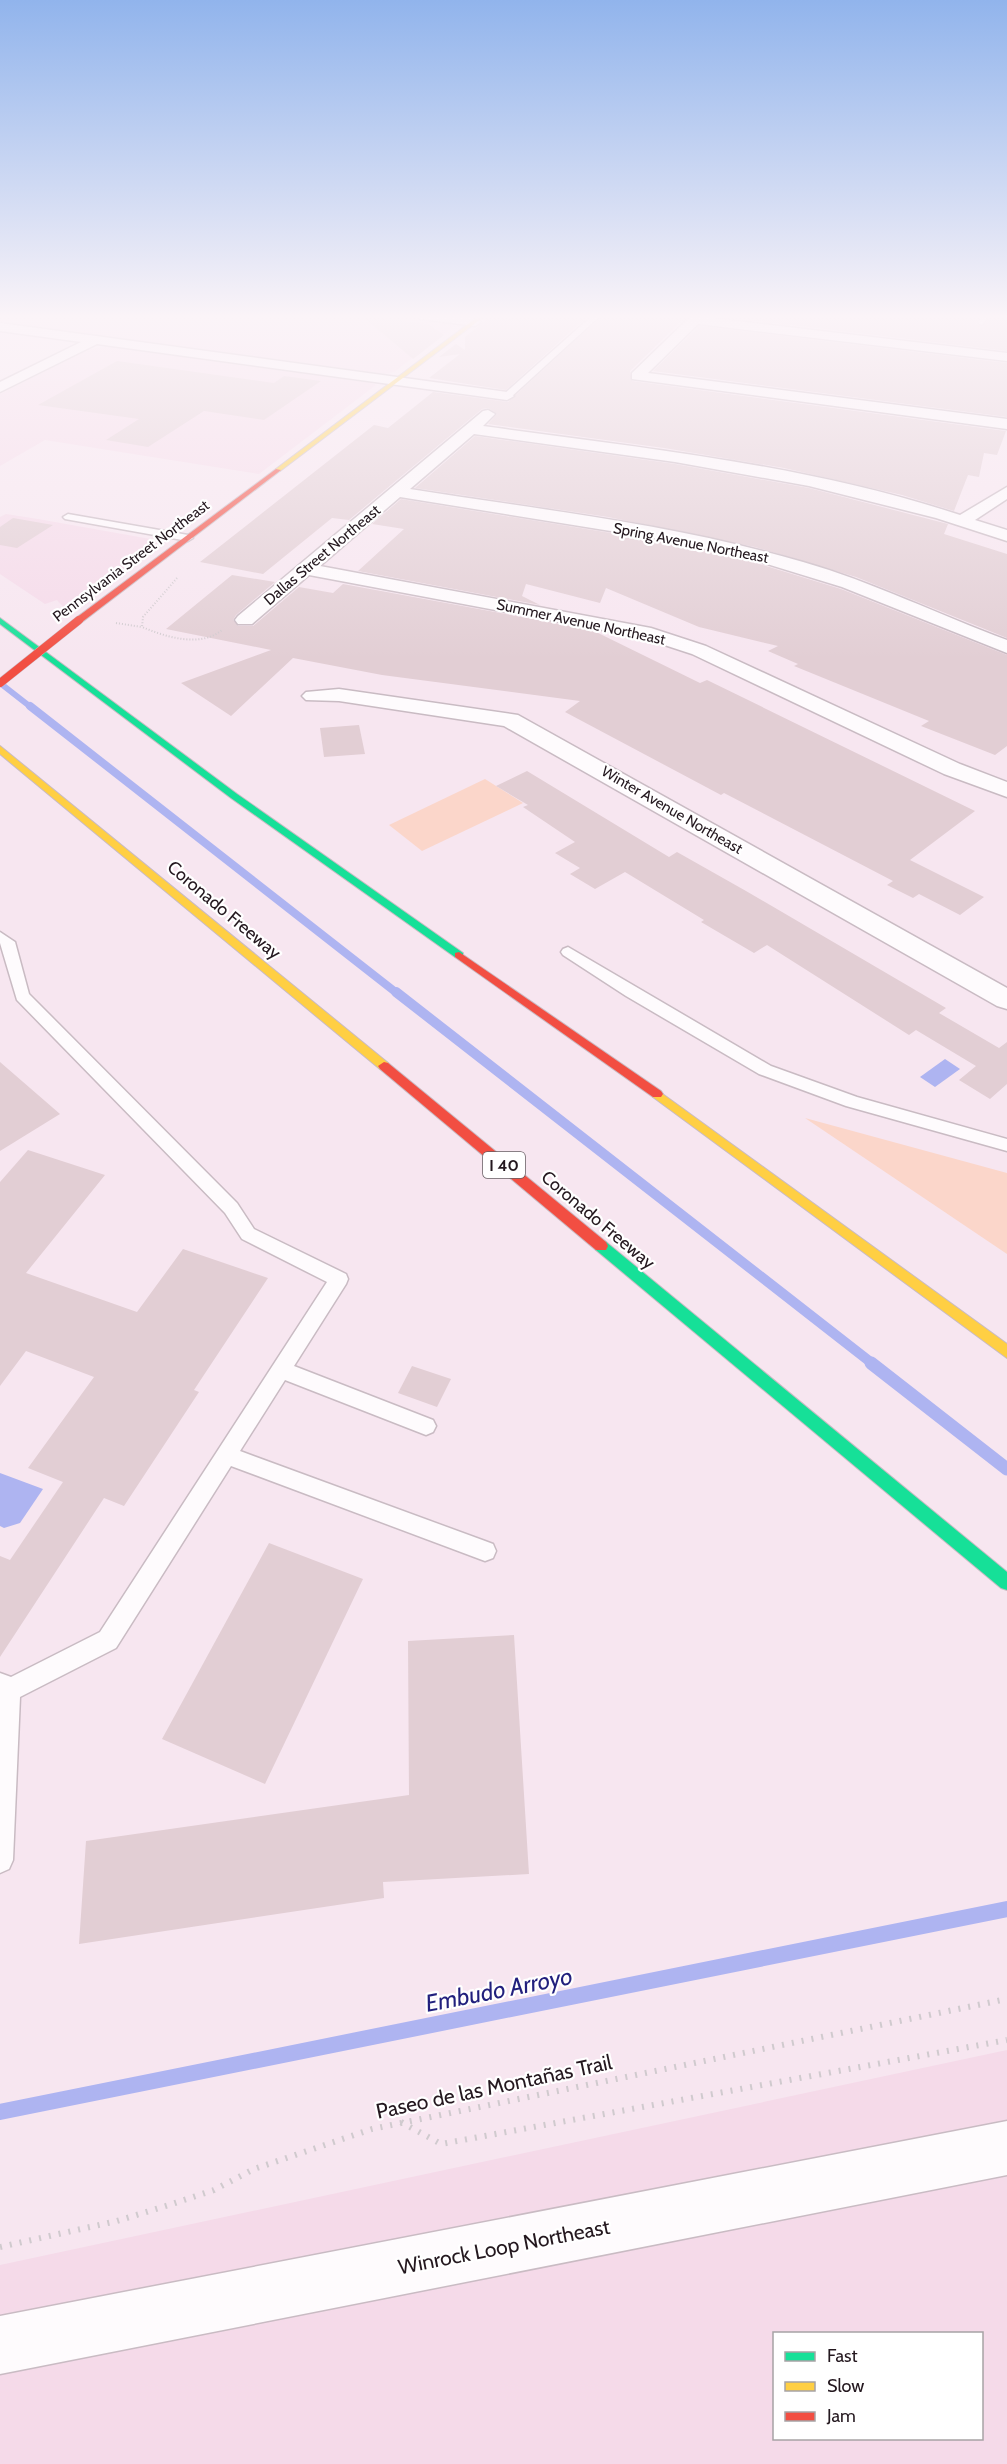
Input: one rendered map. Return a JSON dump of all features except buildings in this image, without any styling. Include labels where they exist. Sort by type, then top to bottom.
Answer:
[{"type":"main road","name":"Pennsylvania Street Northeast","points":[[0,683],[79,620],[332,430]]},
{"type":"main road","points":[[0,621],[234,796],[633,1077],[1007,1352]]},
{"type":"main road","name":"Coronado Freeway","points":[[0,749],[1007,1582]]},
{"type":"street","name":"Dallas Street Northeast","points":[[245,620],[471,430]]},
{"type":"street","points":[[479,430],[785,475],[863,492],[963,520],[1007,536]]},
{"type":"street","name":"Spring Avenue Northeast","points":[[397,492],[692,540],[760,555],[837,578],[1007,646]]},
{"type":"street","points":[[963,520],[1007,492]]},
{"type":"street","name":"Summer Avenue Northeast","points":[[305,569],[644,632],[670,640],[699,650],[952,769],[1007,790]]},
{"type":"street","name":"Winter Avenue Northeast","points":[[313,696],[339,695],[510,720],[1007,1000]]},
{"type":"street","name":"Winrock Loop Northeast","points":[[0,2345],[1007,2148]]},
{"type":"lane","points":[[68,517],[188,538]]},
{"type":"lane","points":[[0,936],[8,942],[22,996],[231,1208],[248,1234],[339,1280],[108,1640],[5,1687],[0,1860]]},
{"type":"lane","points":[[568,952],[631,993],[765,1070],[852,1102],[1007,1145]]},
{"type":"lane","points":[[280,1369],[426,1426]]},
{"type":"lane","points":[[225,1455],[485,1551]]},
{"type":"path","points":[[142,627],[143,618],[183,571]]},
{"type":"path","points":[[107,624],[142,627],[156,634],[189,639],[208,639],[218,635],[224,627]]},
{"type":"path","name":"Paseo de las Montañas Trail","points":[[0,2247],[117,2222],[214,2190],[254,2169],[310,2149],[401,2122],[1007,1999]]},
{"type":"path","points":[[401,2122],[441,2144],[1007,2040]]},
{"type":"shaded area","points":[[0,430],[317,430],[259,474],[45,440],[0,466]]},
{"type":"shaded area","points":[[6,514],[167,542],[69,613],[57,600],[45,604],[0,574],[0,517]]},
{"type":"shaded area","points":[[485,779],[523,803],[422,851],[389,825]]},
{"type":"shaded area","points":[[805,1118],[1007,1173],[1007,1254]]},
{"type":"shaded area","points":[[1007,2050],[1007,2464],[0,2464],[0,2265]]},
{"type":"water","points":[[945,1059],[960,1069],[935,1087],[920,1077]]},
{"type":"water","points":[[0,1473],[43,1489],[20,1523],[4,1528],[0,1526]]},
{"type":"waterway","points":[[0,683],[32,708]]},
{"type":"waterway","points":[[30,706],[398,994]]},
{"type":"waterway","points":[[396,992],[873,1364]]},
{"type":"waterway","points":[[871,1363],[1007,1469]]},
{"type":"waterway","name":"Embudo Arroyo","points":[[0,2112],[1007,1909]]},
{"type":"traffic: fast","points":[[0,620],[234,796],[459,955]]},
{"type":"traffic: fast","points":[[601,1246],[1007,1582]]},
{"type":"traffic: slow","points":[[278,470],[331,430]]},
{"type":"traffic: slow","points":[[0,749],[384,1066]]},
{"type":"traffic: slow","points":[[657,1094],[1007,1352]]},
{"type":"traffic: jam","points":[[79,620],[278,470]]},
{"type":"traffic: jam","points":[[0,683],[79,620]]},
{"type":"traffic: jam","points":[[459,955],[657,1094]]},
{"type":"traffic: jam","points":[[384,1066],[601,1246]]}]
